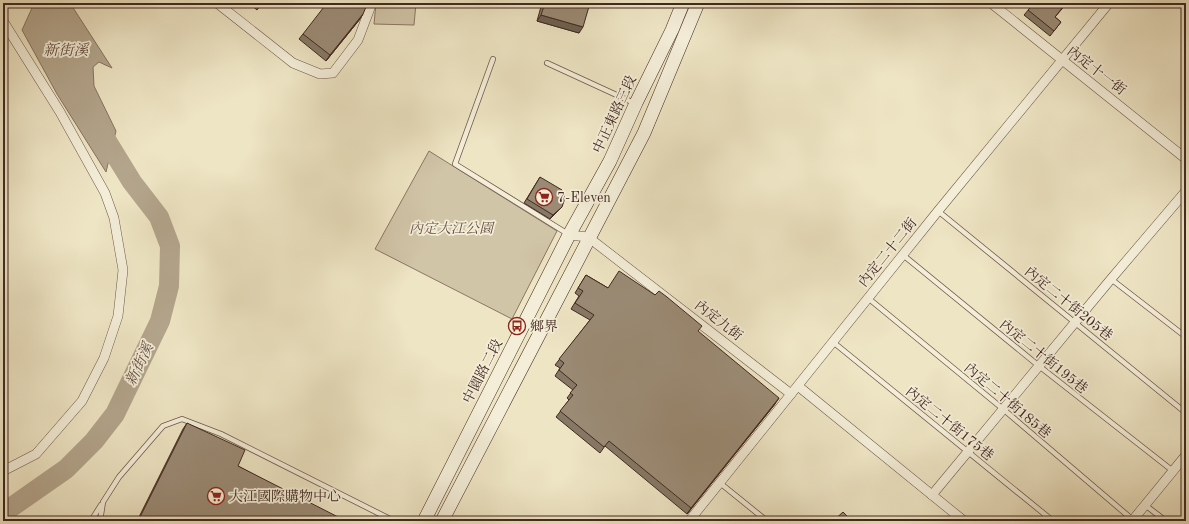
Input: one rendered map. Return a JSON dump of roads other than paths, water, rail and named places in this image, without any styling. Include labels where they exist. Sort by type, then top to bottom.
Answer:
[{"type":"main road","name":"中正東路三段","points":[[569,235],[610,161],[636,103],[672,30],[683,3]]},
{"type":"main road","points":[[442,521],[588,237],[644,133],[698,3]]},
{"type":"main road","name":"中園路二段","points":[[424,521],[569,235]]},
{"type":"street","points":[[217,3],[293,63],[320,74],[333,74],[358,40],[372,3]]},
{"type":"street","name":"內定十一街","points":[[991,3],[1186,159]]},
{"type":"street","name":"內定二十二街","points":[[690,521],[938,211],[1109,3]]},
{"type":"street","points":[[3,21],[60,112],[105,193],[114,218],[123,270],[118,316],[104,358],[82,401],[36,454],[3,471]]},
{"type":"street","points":[[932,495],[1110,279],[1186,192]]},
{"type":"street","points":[[569,235],[588,237]]},
{"type":"street","name":"內定九街","points":[[588,237],[792,394]]},
{"type":"street","points":[[798,386],[964,521]]},
{"type":"street","points":[[1133,520],[1186,455]]},
{"type":"lane","points":[[493,59],[455,164],[569,235]]},
{"type":"lane","points":[[547,64],[636,103]]},
{"type":"lane","name":"內定二十街205巷","points":[[938,211],[1186,413]]},
{"type":"lane","name":"內定二十街195巷","points":[[903,255],[1039,366],[1173,472]]},
{"type":"lane","points":[[1110,279],[1186,337]]},
{"type":"lane","name":"內定二十街185巷","points":[[868,298],[1003,409],[1133,520]]},
{"type":"lane","name":"內定二十街175巷","points":[[833,342],[1053,521]]},
{"type":"lane","points":[[91,521],[119,477],[163,426],[182,419],[221,434],[394,521]]},
{"type":"lane","points":[[720,483],[767,521]]},
{"type":"lane","points":[[100,521],[103,502]]},
{"type":"lane","points":[[1145,505],[1166,521]]},
{"type":"water","name":"新街溪","points":[[31,3],[70,3],[112,68],[99,62],[93,67],[94,86],[116,131],[106,172],[57,94],[22,30],[32,8]]},
{"type":"waterway","name":"新街溪","points":[[3,513],[66,469],[94,441],[115,414],[160,321],[169,286],[170,246],[159,217],[132,182],[97,125]]},
{"type":"place","name":"7-Eleven","points":[[544,197]]},
{"type":"place","name":"鄉界","points":[[517,326]]},
{"type":"place","name":"大江國際購物中心","points":[[216,496]]},
{"type":"park label","name":"內定大江公園","points":[[451,228]]}]
